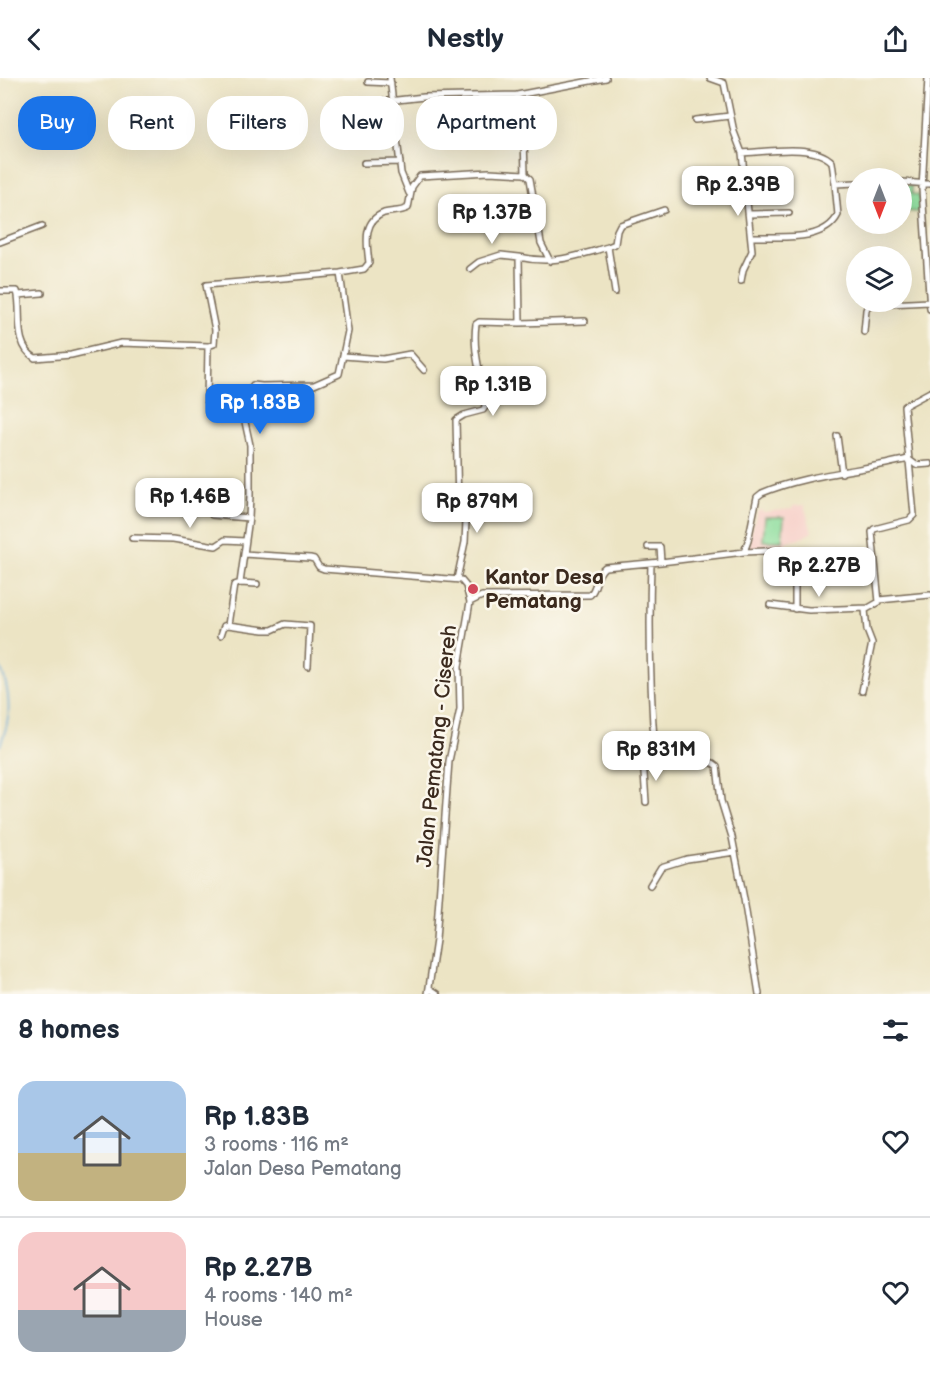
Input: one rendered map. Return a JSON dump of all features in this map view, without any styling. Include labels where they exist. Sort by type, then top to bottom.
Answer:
[{"type":"street","points":[[404,99],[517,95],[606,78]]},
{"type":"street","points":[[710,78],[724,83],[730,117],[742,153],[752,255],[743,270],[741,281]]},
{"type":"street","points":[[927,78],[927,148],[922,183],[930,309]]},
{"type":"street","points":[[368,82],[390,80],[393,96]]},
{"type":"street","points":[[517,95],[524,137],[525,174]]},
{"type":"street","points":[[695,120],[730,117]]},
{"type":"street","points":[[399,150],[403,182],[410,195]]},
{"type":"street","points":[[742,153],[791,151],[820,153],[832,162],[835,184],[838,215],[827,228],[812,234],[752,237]]},
{"type":"street","points":[[364,163],[400,162]]},
{"type":"street","points":[[0,291],[16,290],[22,340],[25,349],[35,358],[71,355],[121,343],[208,346],[216,342],[206,285],[340,273],[366,268],[369,263],[367,233],[371,223],[385,213],[409,207],[413,184],[423,175],[489,172],[525,174],[530,179],[541,243],[550,261]]},
{"type":"street","points":[[912,182],[930,184]]},
{"type":"street","points":[[835,184],[846,183]]},
{"type":"street","points":[[470,270],[478,262],[501,255],[550,261],[608,247],[616,242],[620,225],[664,210]]},
{"type":"street","points":[[749,214],[789,213]]},
{"type":"street","points":[[0,242],[42,226]]},
{"type":"street","points":[[608,247],[615,292]]},
{"type":"street","points":[[519,257],[520,323]]},
{"type":"street","points":[[208,346],[207,400],[255,398],[262,386],[301,386],[320,383],[339,374],[348,331],[340,273]]},
{"type":"street","points":[[18,295],[42,293]]},
{"type":"street","points":[[864,332],[868,305],[928,302]]},
{"type":"street","points":[[457,579],[465,542],[466,521],[458,506],[455,424],[460,417],[485,408],[476,359],[476,326],[479,322],[585,321]]},
{"type":"street","points":[[344,356],[383,359],[410,354],[414,355],[424,370]]},
{"type":"street","points":[[879,600],[872,532],[909,519],[914,515],[904,405],[930,392]]},
{"type":"street","points":[[240,583],[249,518],[250,445],[245,422],[244,400]]},
{"type":"street","points":[[837,436],[842,473]]},
{"type":"street","points":[[744,552],[760,494],[908,459],[916,465],[930,465]]},
{"type":"street","points":[[189,506],[209,507],[212,515],[249,518]]},
{"type":"street","points":[[132,538],[182,540],[214,546],[225,540],[245,541]]},
{"type":"street","points":[[648,547],[660,547],[661,562]]},
{"type":"street","points":[[759,994],[735,852],[721,801],[717,766],[713,763],[659,758],[655,753],[649,642],[651,563],[744,552],[785,550],[798,555],[800,563],[795,580],[795,609]]},
{"type":"street","points":[[244,554],[310,558],[324,569],[457,579],[464,582],[470,602]]},
{"type":"street","name":"Jalan Pematang - Cisereh","points":[[428,991],[436,940],[448,761],[460,709],[459,666],[470,602],[482,597],[590,595],[594,590],[599,572],[605,567],[651,563]]},
{"type":"street","points":[[228,625],[235,583],[257,584]]},
{"type":"street","points":[[770,605],[795,609],[867,608],[878,603],[879,600],[930,595]]},
{"type":"street","points":[[862,690],[872,643],[866,624],[867,608]]},
{"type":"street","points":[[221,635],[224,626],[228,625],[264,630],[272,630],[285,624],[310,626],[308,666]]},
{"type":"street","points":[[646,802],[643,759],[646,755],[655,753]]},
{"type":"street","points":[[650,885],[661,867],[687,859],[735,852]]},
{"type":"street","points":[[428,991],[438,994]]},
{"type":"shaded area","points":[[804,505],[812,532],[798,540],[787,541],[777,547],[749,550],[749,541],[759,510],[764,512],[792,509],[793,506]]},
{"type":"green space","points":[[912,194],[919,195],[919,212],[912,212]]},
{"type":"green space","points":[[765,517],[784,517],[782,541],[763,541]]},
{"type":"waterway","points":[[0,666],[5,679],[9,708],[0,746]]},
{"type":"place","name":"Kantor Desa Pematang","points":[[473,589]]}]
